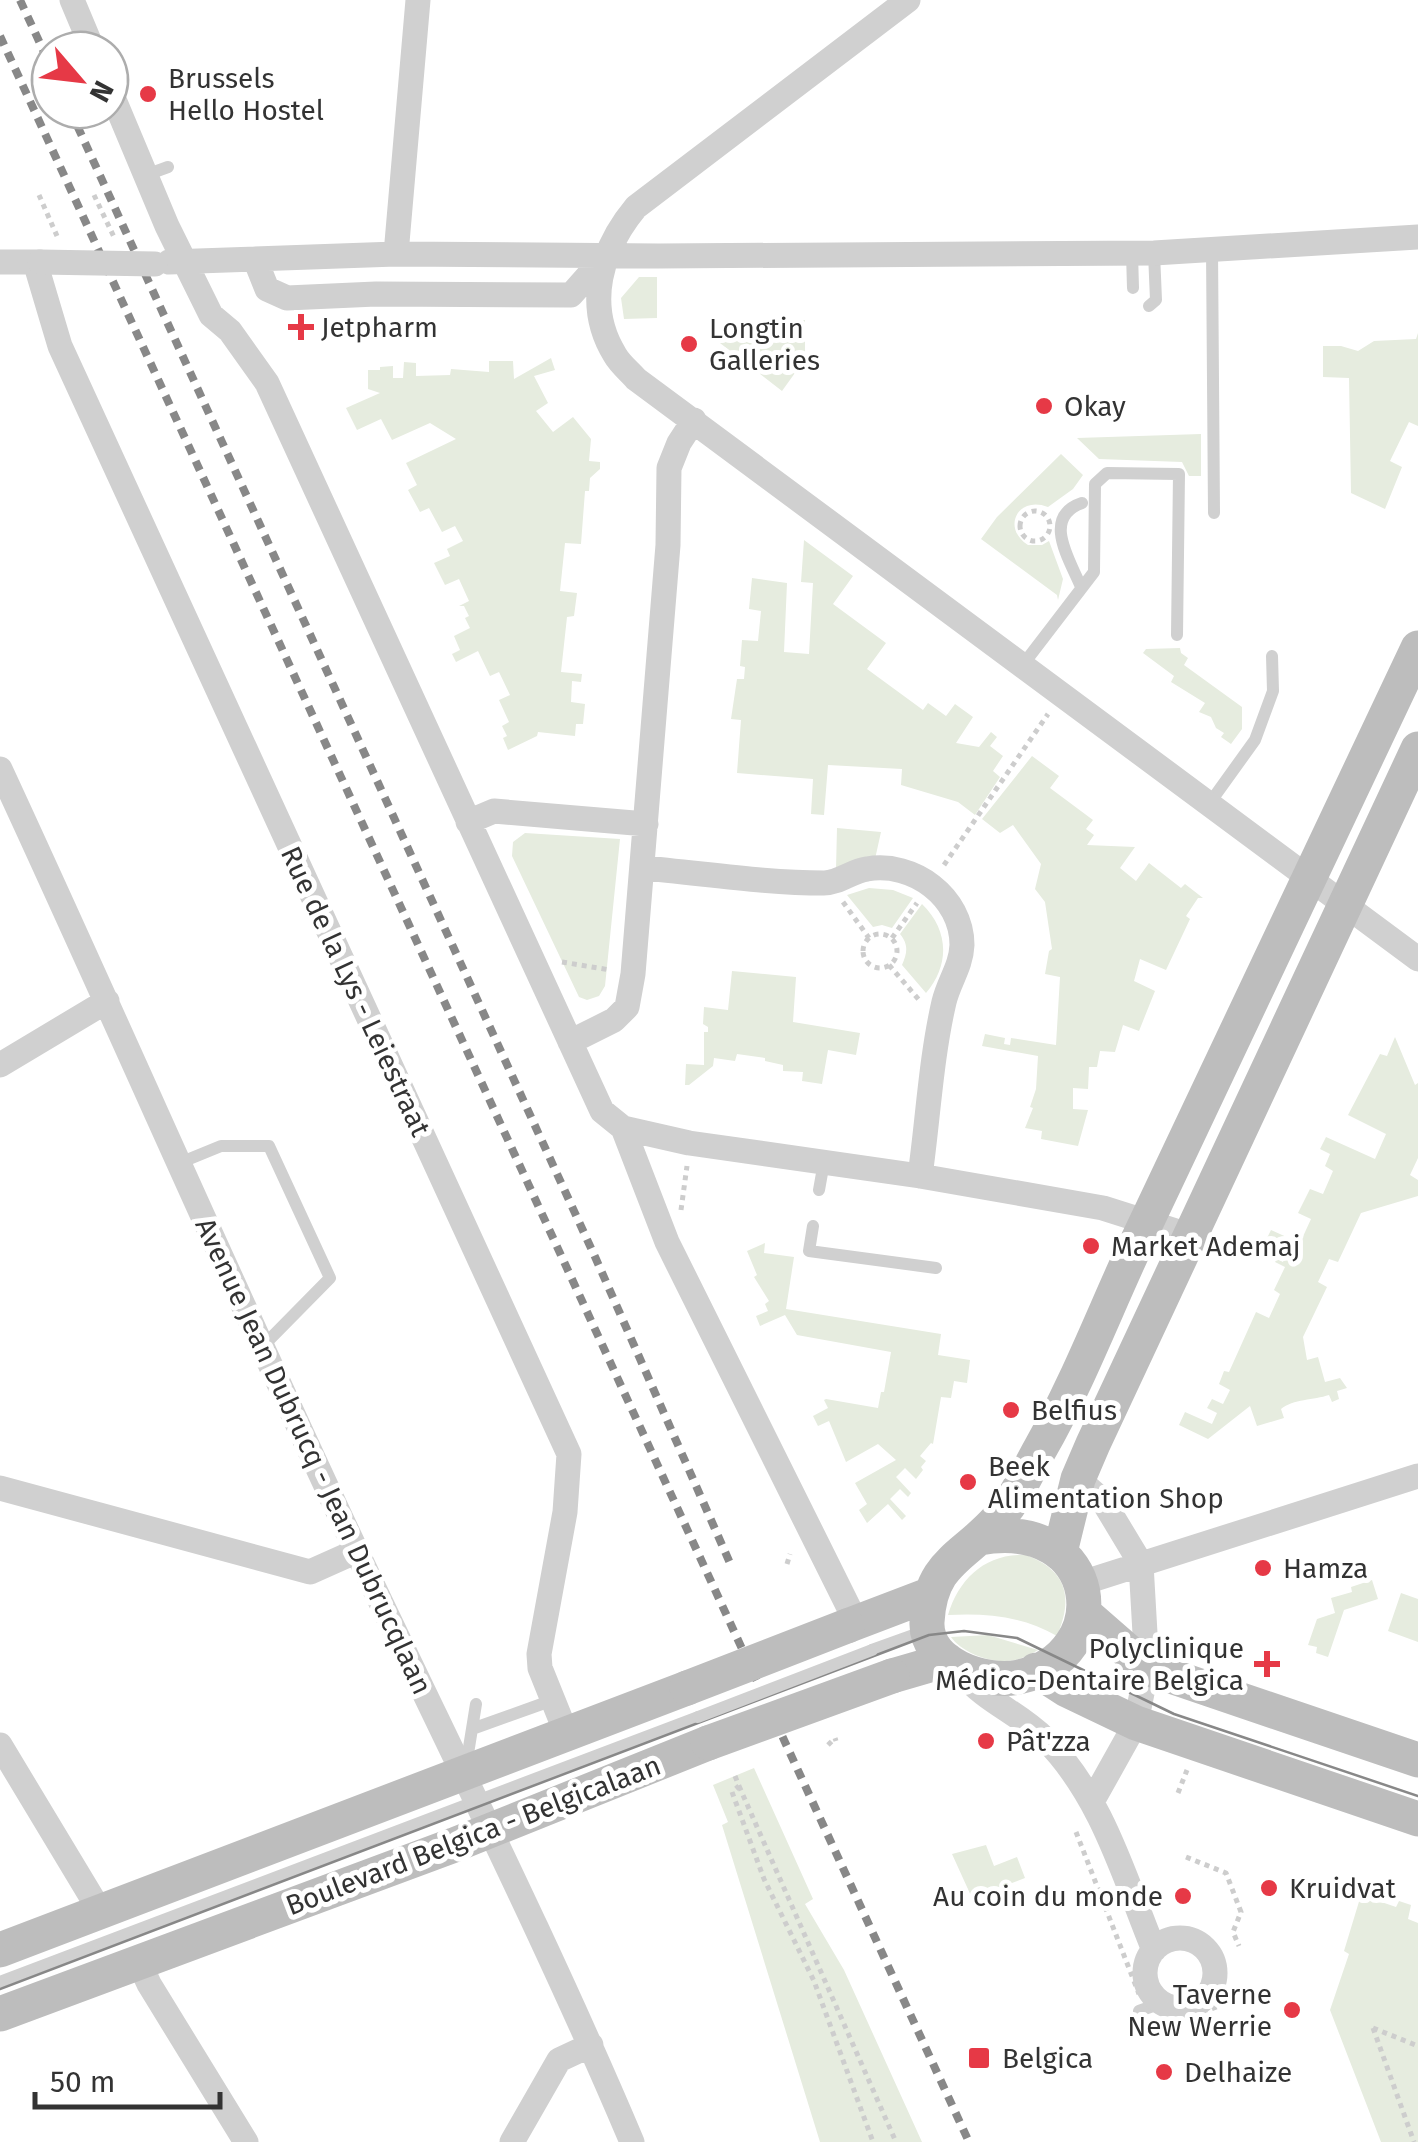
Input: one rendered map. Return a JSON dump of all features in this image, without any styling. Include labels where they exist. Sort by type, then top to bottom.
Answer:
[{"type":"street","points":[[72,0],[85,30]]},
{"type":"street","points":[[396,254],[418,0]]},
{"type":"street","points":[[908,0],[636,207],[623,222],[600,274],[598,301],[614,355],[636,379],[1418,959]]},
{"type":"street","points":[[130,124],[157,171],[183,261],[211,315],[230,330],[266,383],[602,1111],[624,1128],[689,1144],[920,1176],[1102,1208],[1188,1234]]},
{"type":"street","points":[[0,262],[155,264],[396,254],[1143,253],[1418,237]]},
{"type":"street","points":[[256,259],[267,289],[288,298],[376,294],[571,295],[607,256]]},
{"type":"street","name":"Rue de la Lys - Leiestraat","points":[[38,262],[60,346],[570,1454],[565,1512],[544,1619],[543,1681],[566,1735]]},
{"type":"street","points":[[570,1042],[614,1020],[627,1007],[633,974],[668,545],[669,468],[678,444],[694,420]]},
{"type":"street","points":[[1154,1950],[1175,1938],[1200,1944],[1214,1963],[1215,1975],[1206,1997],[1184,2008],[1150,2007],[1152,1995],[1145,1972],[1154,1950],[1093,1800],[1046,1740],[978,1693],[945,1654],[931,1594],[956,1554],[1000,1518],[1053,1426],[1418,648]]},
{"type":"street","points":[[1060,1552],[1078,1479],[1188,1234],[1418,749]]},
{"type":"street","name":"Avenue Jean Dubrucq - Jean Dubrucqlaan","points":[[0,768],[177,1164],[478,1802],[632,2142]]},
{"type":"street","points":[[468,822],[494,810],[646,824]]},
{"type":"street","points":[[642,868],[829,884],[868,868],[889,868],[909,872],[930,884],[952,908],[960,924],[962,944],[958,971],[944,999],[920,1176]]},
{"type":"street","points":[[0,1066],[107,1001]]},
{"type":"street","points":[[624,1128],[668,1242],[867,1644]]},
{"type":"street","points":[[945,1654],[997,1678],[1019,1677],[1066,1648],[1083,1598],[1141,1564],[1418,1476]]},
{"type":"street","points":[[1078,1479],[1103,1501],[1141,1564],[1148,1668],[1136,1723],[1093,1800]]},
{"type":"street","points":[[0,1488],[310,1572],[357,1551]]},
{"type":"street","points":[[979,1538],[1007,1533],[1036,1538],[1060,1552],[1083,1598],[1148,1668],[1418,1760]]},
{"type":"street","name":"Boulevard Belgica - Belgicalaan","points":[[0,2014],[138,1962],[478,1802],[698,1716],[867,1644],[931,1594]]},
{"type":"street","name":"Boulevard Belgica - Belgicalaan","points":[[0,1950],[100,1911],[478,1802],[566,1735],[698,1716],[867,1644],[945,1654]]},
{"type":"street","points":[[1036,1670],[1067,1690],[1136,1723],[1418,1819]]},
{"type":"street","points":[[0,1744],[100,1911]]},
{"type":"street","points":[[138,1962],[246,2142]]},
{"type":"street","points":[[512,2142],[559,2060],[590,2045]]},
{"type":"lane","points":[[1212,249],[1214,513]]},
{"type":"lane","points":[[1134,288],[1143,253]]},
{"type":"lane","points":[[1143,253],[1156,300],[1149,306]]},
{"type":"lane","points":[[1022,666],[1094,572],[1095,484],[1107,472],[1179,474],[1177,635]]},
{"type":"lane","points":[[1082,503],[1066,512],[1060,538],[1082,587]]},
{"type":"lane","points":[[1209,804],[1255,740],[1273,690],[1272,656]]},
{"type":"lane","points":[[177,1164],[222,1146],[269,1146],[330,1278],[262,1346]]},
{"type":"lane","points":[[819,1190],[824,1162]]},
{"type":"lane","points":[[813,1226],[810,1251],[936,1268]]},
{"type":"lane","points":[[472,1729],[543,1681]]},
{"type":"lane","points":[[476,1704],[472,1729],[478,1802]]},
{"type":"lane","name":"Boulevard Belgica - Belgicalaan","points":[[0,1982],[478,1802]]},
{"type":"path","points":[[39,195],[57,236]]},
{"type":"path","points":[[94,195],[114,237]]},
{"type":"path","points":[[1030,512],[1044,513],[1048,518],[1049,532],[1038,540],[1032,541],[1021,532],[1021,520],[1030,512]]},
{"type":"path","points":[[892,938],[1062,695]]},
{"type":"path","points":[[829,884],[869,938]]},
{"type":"path","points":[[884,934],[892,938],[897,954],[889,966],[869,964],[864,951],[869,938],[884,934]]},
{"type":"path","points":[[562,962],[633,974]]},
{"type":"path","points":[[889,966],[941,1026]]},
{"type":"path","points":[[668,1242],[679,1226],[689,1144]]},
{"type":"path","points":[[828,1745],[835,1738],[836,1741]]},
{"type":"path","points":[[1178,1792],[1191,1758]]},
{"type":"path","points":[[735,1776],[896,2142]]},
{"type":"path","points":[[739,1786],[732,1792],[744,1830],[814,1980],[873,2142]]},
{"type":"path","points":[[1186,1857],[1226,1872],[1241,1912],[1234,1932],[1239,1946]]},
{"type":"path","points":[[1414,2142],[1373,2028],[1418,2046]]},
{"type":"shaded area","points":[[639,277],[657,277],[657,318],[624,319],[621,298]]},
{"type":"shaded area","points":[[799,320],[805,320],[805,359],[782,391],[707,333],[710,327],[799,328]]},
{"type":"shaded area","points":[[1418,333],[1418,426],[1409,422],[1390,461],[1402,467],[1385,509],[1351,493],[1349,378],[1323,377],[1323,346],[1358,351],[1374,341],[1416,339]]},
{"type":"shaded area","points":[[551,358],[555,370],[534,376],[548,403],[536,411],[553,432],[573,417],[591,439],[589,461],[600,462],[600,469],[590,478],[589,491],[585,491],[581,544],[565,543],[560,591],[577,593],[574,616],[567,617],[561,672],[582,674],[581,682],[572,681],[571,702],[585,704],[583,724],[576,724],[575,736],[538,732],[508,750],[502,726],[509,722],[499,700],[510,695],[499,672],[490,676],[478,651],[456,662],[452,654],[460,650],[454,636],[470,628],[464,606],[459,606],[469,601],[459,579],[445,585],[434,563],[450,556],[447,549],[463,541],[455,526],[442,532],[429,508],[420,512],[408,490],[417,485],[406,463],[456,439],[430,423],[392,440],[381,419],[357,430],[346,408],[380,393],[368,389],[368,370],[380,367],[393,366],[393,378],[403,378],[404,362],[416,363],[416,376],[450,375],[451,369],[489,372],[489,361],[513,361],[514,379]]},
{"type":"shaded area","points":[[1201,434],[1201,476],[1189,476],[1182,462],[1099,459],[1077,438]]},
{"type":"shaded area","points":[[1061,454],[1083,475],[1073,489],[1048,507],[1037,504],[1021,509],[1015,522],[1020,538],[1028,545],[1049,541],[1063,579],[1058,600],[1057,595],[981,539],[997,517]]},
{"type":"shaded area","points":[[804,540],[853,576],[833,604],[886,643],[867,669],[923,710],[928,703],[946,716],[955,704],[973,717],[956,743],[979,747],[991,732],[997,737],[990,746],[1003,756],[993,771],[1000,777],[975,815],[958,802],[901,785],[902,769],[828,765],[824,815],[811,814],[813,779],[737,773],[741,720],[731,719],[737,679],[744,679],[745,667],[740,666],[742,640],[758,641],[761,611],[749,609],[752,578],[787,583],[784,652],[809,654],[813,583],[801,582]]},
{"type":"shaded area","points":[[1180,648],[1188,658],[1184,665],[1242,707],[1242,729],[1231,744],[1221,737],[1224,733],[1216,728],[1211,717],[1199,712],[1205,703],[1171,682],[1174,676],[1143,653],[1146,649]]},
{"type":"shaded area","points":[[1032,756],[1059,776],[1050,788],[1093,820],[1086,829],[1094,835],[1087,845],[1135,847],[1120,868],[1136,881],[1149,863],[1181,888],[1185,884],[1203,898],[1198,898],[1186,916],[1190,919],[1166,970],[1140,959],[1134,981],[1155,991],[1139,1031],[1123,1025],[1115,1052],[1100,1051],[1097,1067],[1089,1067],[1088,1089],[1073,1088],[1073,1109],[1088,1110],[1078,1146],[1041,1139],[1042,1131],[1025,1128],[1033,1108],[1030,1107],[1036,1089],[1038,1056],[982,1046],[985,1034],[1005,1038],[1004,1044],[1010,1045],[1011,1038],[1056,1045],[1060,977],[1045,974],[1052,949],[1045,902],[1035,889],[1041,864],[1013,825],[1000,833],[982,819]]},
{"type":"shaded area","points":[[837,828],[881,832],[875,859],[836,869]]},
{"type":"shaded area","points":[[525,833],[620,839],[605,986],[599,996],[587,1000],[579,997],[512,856],[513,842]]},
{"type":"shaded area","points":[[869,888],[893,890],[913,898],[892,928],[873,927],[847,895]]},
{"type":"shaded area","points":[[922,904],[937,925],[943,948],[939,971],[926,993],[902,965],[906,949],[900,934]]},
{"type":"shaded area","points":[[732,971],[796,977],[793,1022],[860,1033],[856,1055],[828,1050],[822,1084],[802,1081],[803,1072],[783,1071],[783,1065],[765,1058],[737,1054],[735,1061],[714,1058],[713,1066],[685,1085],[686,1064],[704,1065],[704,1032],[708,1032],[708,1027],[703,1024],[704,1007],[728,1010]]},
{"type":"shaded area","points":[[1395,1037],[1415,1085],[1418,1083],[1418,1158],[1410,1175],[1418,1180],[1418,1196],[1361,1213],[1338,1262],[1329,1259],[1318,1282],[1327,1287],[1303,1337],[1307,1360],[1318,1357],[1325,1382],[1340,1378],[1347,1388],[1337,1391],[1339,1399],[1332,1402],[1329,1395],[1291,1403],[1281,1409],[1284,1418],[1257,1426],[1250,1406],[1208,1439],[1179,1425],[1185,1412],[1212,1424],[1217,1413],[1207,1408],[1212,1399],[1223,1404],[1230,1390],[1219,1384],[1224,1371],[1229,1372],[1256,1312],[1269,1318],[1280,1294],[1274,1290],[1285,1267],[1275,1262],[1283,1262],[1286,1254],[1265,1242],[1271,1230],[1300,1243],[1311,1219],[1298,1213],[1310,1189],[1323,1194],[1333,1171],[1325,1166],[1330,1154],[1320,1149],[1326,1137],[1375,1159],[1386,1134],[1348,1115],[1380,1054],[1387,1056]]},
{"type":"shaded area","points":[[765,1243],[764,1253],[794,1257],[786,1309],[941,1334],[938,1355],[970,1360],[967,1383],[954,1381],[951,1398],[941,1397],[933,1444],[920,1456],[926,1461],[923,1470],[916,1479],[905,1468],[896,1477],[911,1493],[908,1497],[900,1489],[890,1499],[906,1516],[902,1520],[888,1504],[867,1523],[859,1510],[867,1504],[855,1483],[896,1460],[878,1444],[846,1462],[829,1421],[818,1426],[813,1416],[828,1408],[826,1399],[878,1408],[891,1352],[797,1335],[785,1315],[760,1326],[756,1316],[768,1311],[765,1304],[769,1301],[754,1277],[757,1275],[747,1251]]},
{"type":"shaded area","points":[[1026,1555],[1051,1569],[1063,1587],[1065,1610],[1057,1636],[1004,1617],[948,1615],[959,1590],[976,1570],[998,1558]]},
{"type":"shaded area","points":[[1372,1580],[1378,1599],[1344,1610],[1328,1657],[1316,1653],[1317,1647],[1308,1645],[1317,1619],[1335,1613],[1331,1598]]},
{"type":"shaded area","points":[[1401,1593],[1418,1599],[1418,1642],[1388,1631]]},
{"type":"shaded area","points":[[988,1635],[1038,1650],[1017,1659],[997,1661],[970,1653],[951,1637]]},
{"type":"shaded area","points":[[754,1768],[813,1899],[805,1904],[844,1970],[922,2142],[820,2142],[722,1825],[728,1822],[713,1785]]},
{"type":"shaded area","points":[[986,1845],[994,1866],[1017,1857],[1025,1878],[972,1898],[952,1854]]},
{"type":"shaded area","points":[[1361,1895],[1396,1907],[1399,1901],[1411,1905],[1408,1919],[1418,1923],[1418,2142],[1381,2142],[1330,2010],[1349,1954],[1344,1951]]},
{"type":"tram line","points":[[0,1989],[929,1635],[964,1631],[1017,1638],[1174,1714],[1418,1796]]},
{"type":"railway","points":[[20,0],[34,30]]},
{"type":"railway","points":[[0,36],[969,2142]]},
{"type":"railway","points":[[79,130],[596,1259],[730,1563]]},
{"type":"place","name":"Brussels Hello Hostel","points":[[148,94]]},
{"type":"place","name":"Jetpharm","points":[[301,327]]},
{"type":"place","name":"Longtin Galleries","points":[[689,344]]},
{"type":"place","name":"Okay","points":[[1044,406]]},
{"type":"place","name":"Market Ademaj","points":[[1091,1246]]},
{"type":"place","name":"Belfius","points":[[1011,1410]]},
{"type":"place","name":"Beek Alimentation Shop","points":[[968,1482]]},
{"type":"place","name":"Hamza","points":[[1263,1568]]},
{"type":"place","name":"Polyclinique Médico-Dentaire Belgica","points":[[1267,1664]]},
{"type":"place","name":"Pât'zza","points":[[986,1741]]},
{"type":"place","name":"Kruidvat","points":[[1269,1888]]},
{"type":"place","name":"Au coin du monde","points":[[1183,1896]]},
{"type":"place","name":"Taverne New Werrie","points":[[1292,2010]]},
{"type":"place","name":"Belgica","points":[[979,2058]]},
{"type":"place","name":"Delhaize","points":[[1164,2072]]}]
